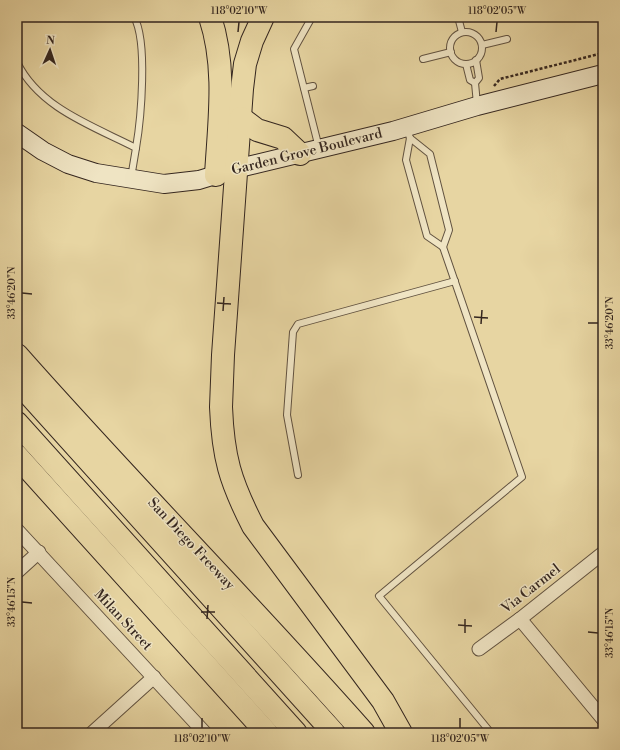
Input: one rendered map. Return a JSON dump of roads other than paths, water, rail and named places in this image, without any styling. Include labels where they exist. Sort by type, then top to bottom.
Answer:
[{"type":"highway","points":[[210,17],[220,60],[226,172],[221,407],[222,440],[227,466],[237,494],[253,526],[382,702],[401,733]]},
{"type":"highway","points":[[226,172],[241,118],[245,64],[252,41],[262,17]]},
{"type":"highway","points":[[241,118],[257,130],[283,138],[310,152]]},
{"type":"highway","name":"San Diego Freeway","points":[[17,355],[80,426],[283,642],[364,733]]},
{"type":"highway","points":[[17,381],[334,733]]},
{"type":"highway","points":[[17,423],[296,733]]},
{"type":"highway","points":[[17,456],[267,733]]},
{"type":"main road","name":"Garden Grove Boulevard","points":[[17,133],[43,151],[68,164],[96,173],[130,180],[164,184],[199,180],[310,152],[408,132],[477,106],[603,74]]},
{"type":"street","name":"Milan Street","points":[[17,530],[205,733]]},
{"type":"street","points":[[17,572],[39,552]]},
{"type":"street","name":"Via Carmel","points":[[478,649],[520,619],[603,553]]},
{"type":"street","points":[[520,619],[603,719]]},
{"type":"street","points":[[92,733],[154,677]]},
{"type":"lane","points":[[130,180],[139,131],[143,51],[138,24],[134,17]]},
{"type":"lane","points":[[310,152],[304,88],[294,48],[312,17]]},
{"type":"lane","points":[[458,17],[462,32]]},
{"type":"lane","points":[[462,32],[473,33],[477,36],[482,45],[482,52],[476,60],[466,64],[456,61],[450,52],[453,38],[462,32]]},
{"type":"lane","points":[[482,45],[507,39]]},
{"type":"lane","points":[[423,59],[450,52]]},
{"type":"lane","points":[[476,60],[478,78],[475,83],[477,106]]},
{"type":"lane","points":[[17,62],[24,76],[53,106],[136,148]]},
{"type":"lane","points":[[466,64],[470,80],[475,83]]},
{"type":"lane","points":[[304,88],[313,86]]},
{"type":"lane","points":[[408,132],[406,160],[427,236],[443,247]]},
{"type":"lane","points":[[408,132],[430,154],[449,230],[443,247],[522,477],[379,596],[491,733]]},
{"type":"lane","points":[[298,475],[287,415],[294,332],[298,324],[454,281]]}]
